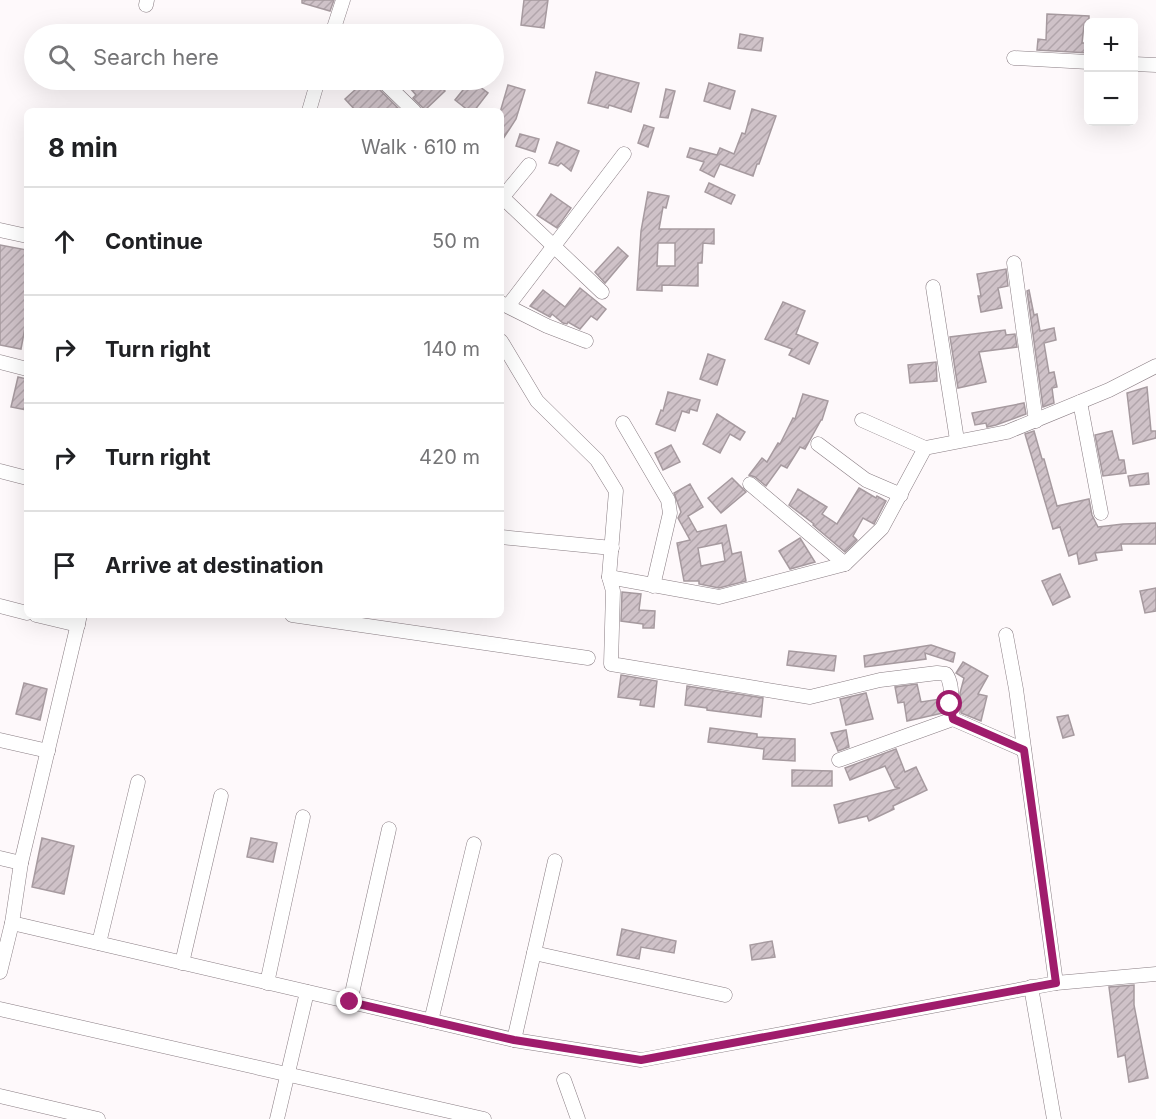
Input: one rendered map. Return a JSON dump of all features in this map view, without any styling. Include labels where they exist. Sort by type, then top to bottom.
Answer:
[{"type":"street","points":[[335,24],[343,0]]},
{"type":"street","points":[[1014,58],[1084,62]]},
{"type":"street","points":[[1138,64],[1156,65]]},
{"type":"street","points":[[310,108],[315,90]]},
{"type":"street","points":[[392,90],[411,108]]},
{"type":"street","points":[[586,341],[547,326],[504,305],[554,246],[624,154]]},
{"type":"street","points":[[504,194],[529,165]]},
{"type":"street","points":[[504,200],[602,292]]},
{"type":"street","points":[[0,230],[24,235]]},
{"type":"street","points":[[1014,263],[1036,421]]},
{"type":"street","points":[[933,287],[957,441]]},
{"type":"street","points":[[504,346],[537,401],[597,460],[615,491],[609,577],[613,591],[610,664],[810,697],[880,680],[937,673],[946,674],[951,681],[950,704],[953,719]]},
{"type":"street","points":[[0,363],[24,368]]},
{"type":"street","points":[[862,420],[925,448],[1007,432],[1080,402],[1156,366]]},
{"type":"street","points":[[1080,402],[1101,513]]},
{"type":"street","points":[[623,423],[668,500],[670,513],[653,586]]},
{"type":"street","points":[[818,444],[866,480],[901,495]]},
{"type":"street","points":[[609,577],[720,597],[845,564],[882,528],[925,448]]},
{"type":"street","points":[[0,471],[24,477]]},
{"type":"street","points":[[750,484],[845,564]]},
{"type":"street","points":[[504,537],[612,548]]},
{"type":"street","points":[[0,606],[24,612]]},
{"type":"street","points":[[0,972],[12,923],[21,863],[79,620],[62,618]]},
{"type":"street","points":[[313,618],[588,658]]},
{"type":"street","points":[[1006,635],[1016,689],[1056,983]]},
{"type":"street","points":[[839,759],[953,719],[1024,750]]},
{"type":"street","points":[[0,740],[48,751]]},
{"type":"street","points":[[99,944],[138,782]]},
{"type":"street","points":[[182,963],[221,796]]},
{"type":"street","points":[[267,982],[303,817]]},
{"type":"street","points":[[350,1002],[390,829]]},
{"type":"street","points":[[431,1021],[474,844]]},
{"type":"street","points":[[0,858],[21,863]]},
{"type":"street","points":[[514,1040],[555,861]]},
{"type":"street","points":[[12,923],[514,1040],[641,1060],[1031,987],[1156,974]]},
{"type":"street","points":[[534,953],[725,995]]},
{"type":"street","points":[[1031,987],[1054,1119]]},
{"type":"street","points":[[277,1119],[307,992]]},
{"type":"street","points":[[0,1009],[484,1119]]},
{"type":"street","points":[[564,1080],[578,1119]]},
{"type":"street","points":[[0,1096],[98,1119]]},
{"type":"building","points":[[302,0],[334,0],[330,11],[302,3]]},
{"type":"building","points":[[524,0],[548,0],[544,28],[521,25]]},
{"type":"building","points":[[1047,14],[1089,16],[1089,18],[1084,18],[1082,43],[1084,43],[1084,53],[1037,50],[1038,39],[1046,40]]},
{"type":"building","points":[[740,34],[763,38],[761,51],[738,48]]},
{"type":"building","points":[[596,72],[639,83],[631,112],[609,105],[608,108],[588,103]]},
{"type":"building","points":[[709,83],[735,91],[730,109],[704,101]]},
{"type":"building","points":[[508,85],[525,90],[516,119],[504,137],[504,108],[501,108]]},
{"type":"building","points":[[666,89],[675,91],[668,118],[660,117]]},
{"type":"building","points":[[355,90],[380,90],[398,108],[353,108],[345,99]]},
{"type":"building","points":[[412,90],[445,91],[427,108],[423,108],[413,98],[416,95]]},
{"type":"building","points":[[463,90],[484,90],[488,93],[476,108],[465,108],[455,100]]},
{"type":"building","points":[[752,109],[776,116],[753,176],[720,164],[714,177],[700,170],[704,162],[687,157],[690,148],[717,155],[720,148],[734,154],[742,133],[745,134]]},
{"type":"building","points":[[644,125],[654,128],[648,147],[638,143]]},
{"type":"building","points":[[520,134],[539,139],[535,152],[516,146]]},
{"type":"building","points":[[557,142],[579,151],[571,171],[561,163],[558,166],[549,163]]},
{"type":"building","points":[[709,183],[735,195],[731,204],[705,192]]},
{"type":"building","points":[[648,192],[669,196],[666,208],[663,207],[659,229],[714,229],[714,244],[703,243],[702,263],[698,263],[698,286],[662,285],[662,291],[637,290],[641,231]],"holes":[[[658,243],[675,243],[675,266],[657,266]]]},
{"type":"building","points":[[551,194],[571,208],[557,228],[537,215]]},
{"type":"building","points":[[0,245],[24,249],[24,333],[21,349],[0,345]]},
{"type":"building","points":[[618,247],[628,256],[605,283],[595,272]]},
{"type":"building","points":[[1006,269],[1008,286],[998,288],[1002,308],[981,312],[977,274]]},
{"type":"building","points":[[580,288],[606,309],[597,320],[591,316],[580,329],[568,322],[563,323],[552,314],[550,317],[530,306],[543,290],[565,307]]},
{"type":"building","points":[[1029,290],[1040,331],[1054,328],[1056,340],[1044,343],[1049,373],[1054,372],[1057,387],[1052,388],[1054,403],[1043,407],[1027,291]]},
{"type":"building","points":[[783,302],[805,311],[796,334],[818,343],[809,364],[789,355],[792,349],[765,339]]},
{"type":"building","points":[[1005,330],[1006,335],[1015,334],[1017,347],[979,352],[986,382],[958,388],[950,337]]},
{"type":"building","points":[[708,354],[725,360],[717,385],[700,379]]},
{"type":"building","points":[[936,362],[937,381],[910,383],[908,365]]},
{"type":"building","points":[[18,377],[24,378],[24,409],[11,407]]},
{"type":"building","points":[[1147,387],[1151,431],[1156,431],[1156,438],[1133,444],[1127,393]]},
{"type":"building","points":[[668,392],[700,400],[697,411],[690,409],[689,413],[682,411],[675,431],[656,424],[661,410],[663,411]]},
{"type":"building","points":[[803,394],[828,401],[822,420],[805,449],[800,447],[787,468],[781,465],[766,486],[749,475],[762,458],[767,462],[778,443],[780,444],[793,418],[795,419]]},
{"type":"building","points":[[1024,403],[1026,414],[987,427],[986,423],[975,425],[972,413]]},
{"type":"building","points":[[717,414],[745,432],[740,440],[730,434],[720,453],[703,444]]},
{"type":"building","points":[[1034,431],[1057,506],[1089,499],[1092,515],[1098,527],[1156,523],[1156,544],[1121,544],[1122,550],[1095,553],[1097,560],[1079,564],[1077,553],[1069,556],[1060,527],[1053,529],[1025,434]]},
{"type":"building","points":[[1112,431],[1119,460],[1124,460],[1126,473],[1103,476],[1095,435]]},
{"type":"building","points":[[671,445],[680,462],[663,470],[655,453]]},
{"type":"building","points":[[1148,473],[1149,484],[1130,486],[1128,476]]},
{"type":"building","points":[[732,478],[746,492],[721,513],[708,498]]},
{"type":"building","points":[[690,484],[703,507],[688,516],[697,532],[726,525],[732,554],[741,552],[746,581],[719,588],[699,584],[699,581],[684,581],[677,543],[690,540],[678,518],[681,512],[674,493]],"holes":[[[722,543],[725,561],[701,566],[698,548]]]},
{"type":"building","points":[[859,488],[886,501],[874,524],[863,518],[853,536],[857,540],[845,552],[789,505],[798,489],[827,507],[822,514],[837,524]]},
{"type":"building","points":[[800,538],[815,562],[790,569],[779,551]]},
{"type":"building","points":[[1060,574],[1070,597],[1053,605],[1042,581]]},
{"type":"building","points":[[1156,588],[1156,611],[1145,613],[1140,591]]},
{"type":"building","points":[[622,592],[641,594],[639,610],[655,611],[654,628],[643,628],[643,624],[621,621]]},
{"type":"building","points":[[931,645],[955,653],[953,662],[925,653],[926,659],[865,667],[864,656]]},
{"type":"building","points":[[789,651],[836,656],[834,671],[787,665]]},
{"type":"building","points":[[963,662],[988,676],[978,694],[987,696],[981,721],[961,713],[960,693],[964,678],[956,673]]},
{"type":"building","points":[[621,675],[657,681],[654,707],[640,705],[641,700],[618,697]]},
{"type":"building","points":[[24,683],[47,689],[40,720],[16,714]]},
{"type":"building","points":[[917,684],[921,702],[940,699],[943,713],[907,721],[904,702],[898,703],[895,687]]},
{"type":"building","points":[[687,686],[763,698],[761,717],[685,705]]},
{"type":"building","points":[[866,693],[873,719],[846,725],[840,699]]},
{"type":"building","points":[[1068,715],[1074,735],[1063,738],[1057,717]]},
{"type":"building","points":[[710,728],[757,734],[757,737],[795,739],[795,761],[763,759],[764,749],[708,742]]},
{"type":"building","points":[[846,730],[849,747],[838,751],[831,733]]},
{"type":"building","points":[[896,749],[905,772],[916,767],[927,790],[893,806],[894,809],[869,821],[867,816],[839,823],[834,805],[900,788],[895,787],[885,766],[850,780],[845,768]]},
{"type":"building","points":[[792,770],[832,771],[832,786],[792,786]]},
{"type":"building","points":[[42,838],[74,846],[64,894],[32,887]]},
{"type":"building","points":[[251,838],[277,843],[273,862],[247,857]]},
{"type":"building","points":[[622,929],[676,941],[674,953],[641,947],[639,959],[617,955]]},
{"type":"building","points":[[772,941],[775,957],[752,960],[750,945]]},
{"type":"building","points":[[1134,985],[1134,1005],[1148,1078],[1129,1082],[1125,1055],[1118,1057],[1109,987]]},
{"type":"route","points":[[350,1002],[514,1040],[641,1060],[1056,983],[1024,750],[953,719],[950,704]]}]
